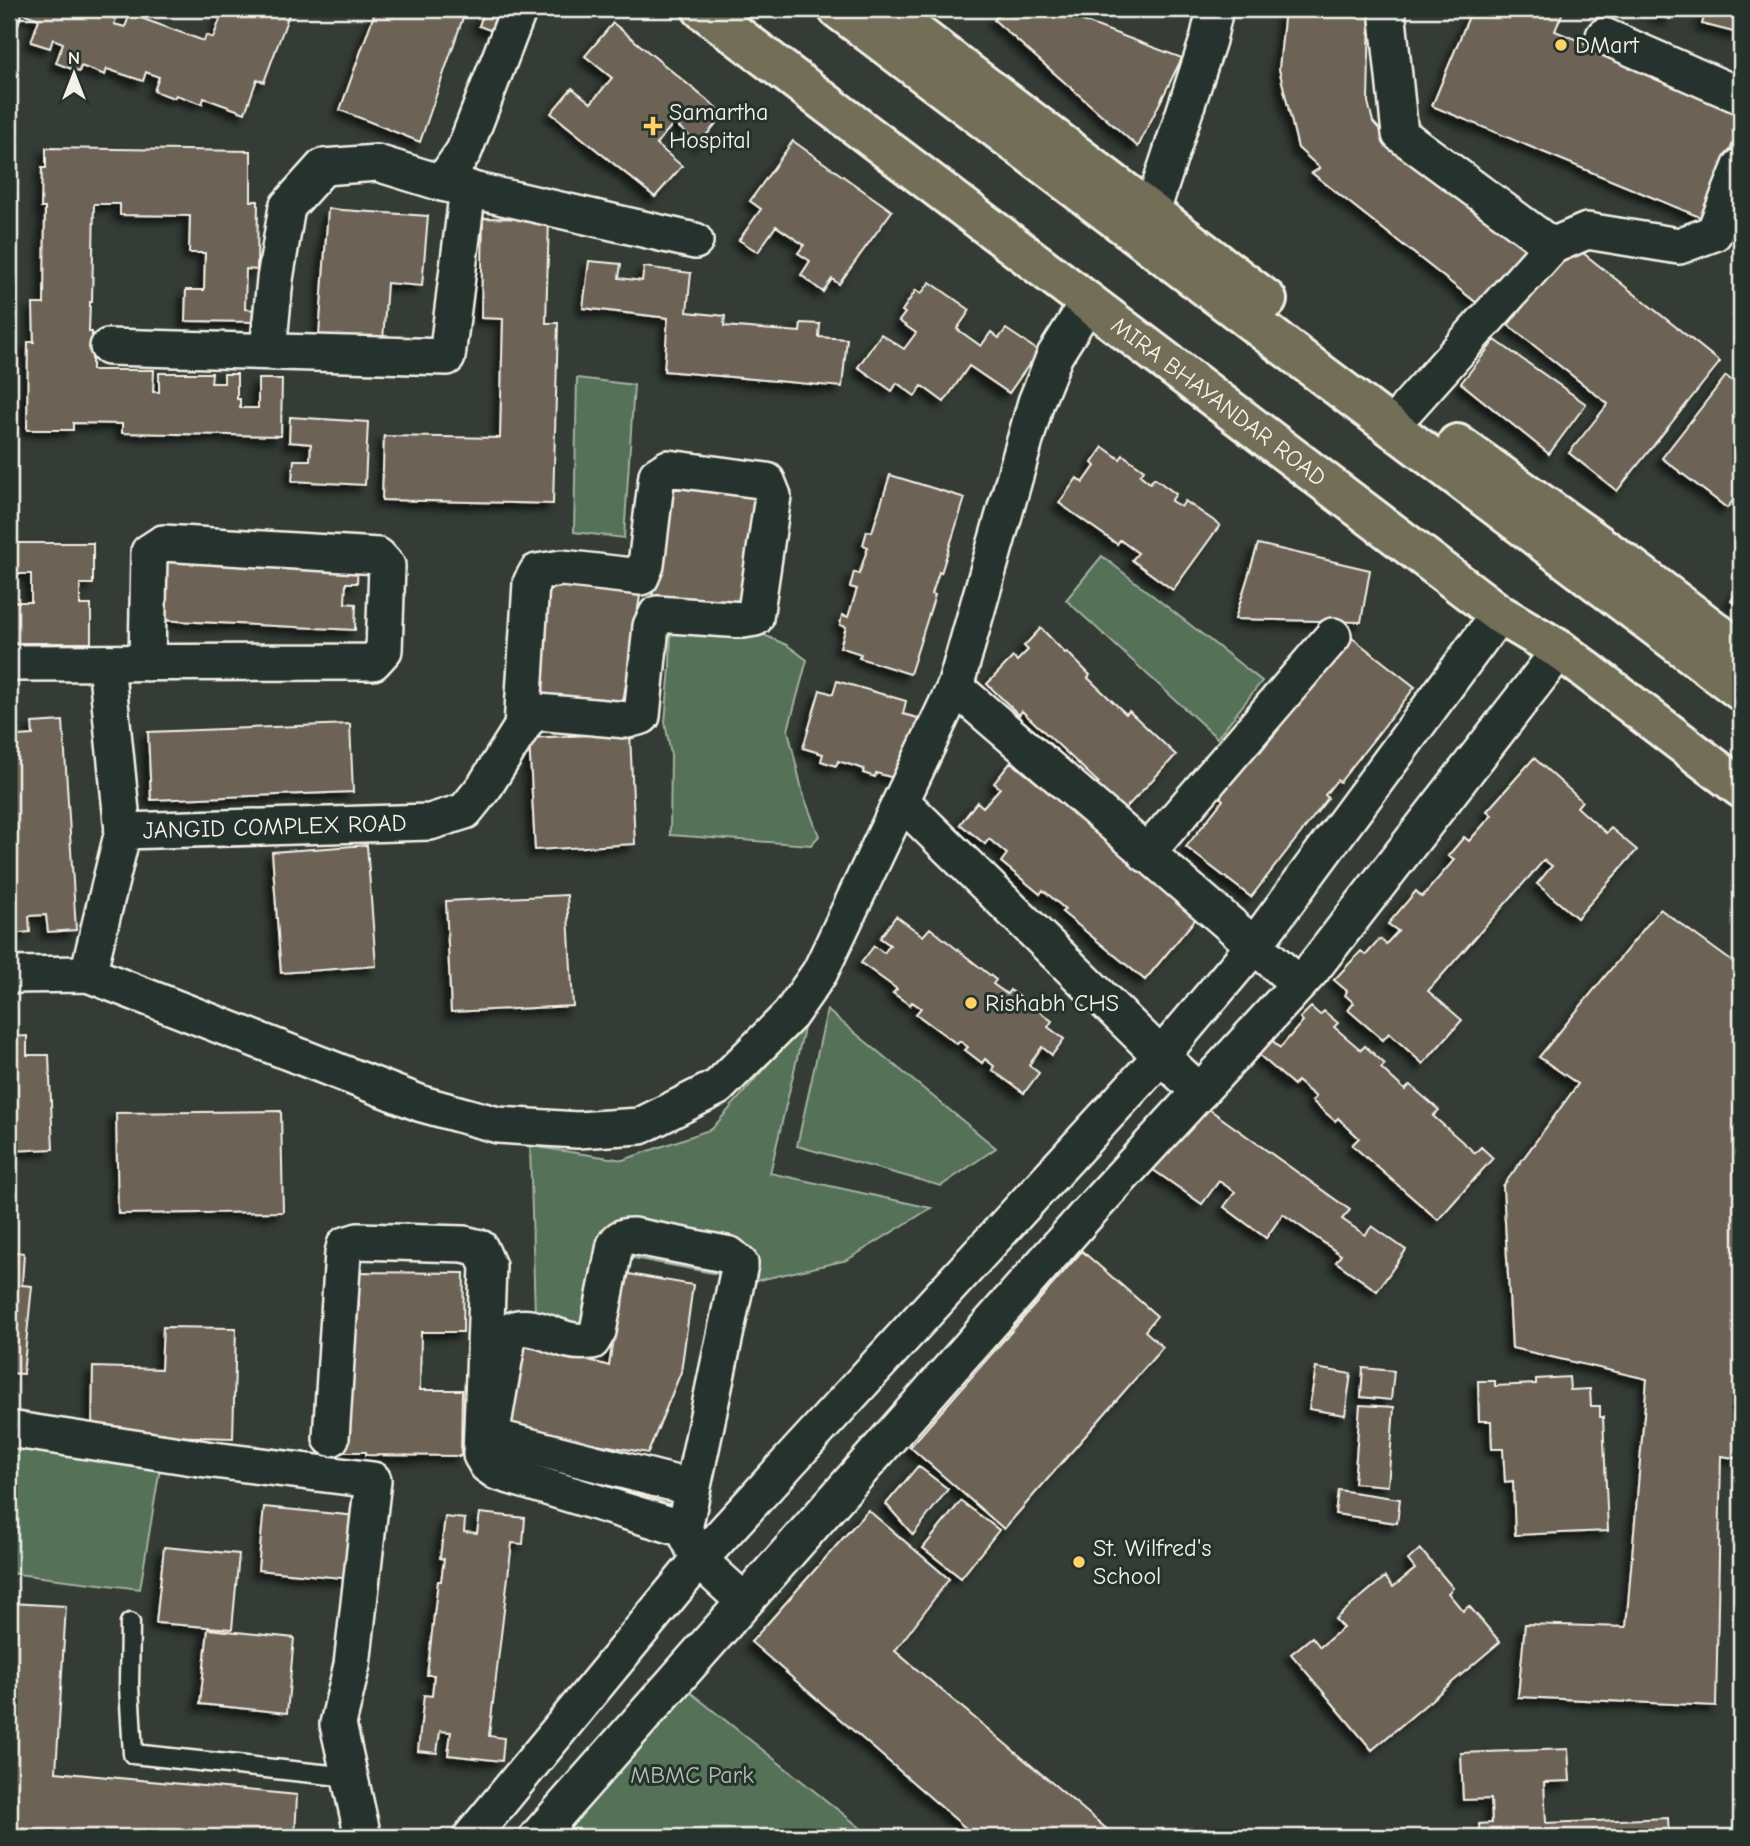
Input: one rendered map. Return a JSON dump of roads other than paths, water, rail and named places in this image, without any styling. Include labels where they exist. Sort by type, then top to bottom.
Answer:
[{"type":"main road","name":"MIRA BHAYANDAR ROAD","points":[[702,9],[1499,614],[1560,650],[1741,788]]},
{"type":"main road","points":[[737,9],[1741,764]]},
{"type":"main road","points":[[838,9],[1741,691]]},
{"type":"main road","points":[[884,9],[1407,408],[1633,569],[1741,651]]},
{"type":"street","points":[[108,347],[447,357],[455,185],[464,151],[519,9]]},
{"type":"street","points":[[1152,211],[1208,40],[1215,9]]},
{"type":"street","points":[[1387,9],[1400,134],[1552,246]]},
{"type":"street","points":[[1604,36],[1741,96]]},
{"type":"street","points":[[268,351],[286,207],[323,167],[377,163],[455,185],[695,241]]},
{"type":"street","points":[[1407,408],[1552,246],[1587,231],[1679,246],[1714,233],[1741,166]]},
{"type":"street","points":[[9,975],[88,974],[422,1104],[498,1125],[577,1130],[640,1126],[718,1087],[790,1015],[820,972],[955,687],[1036,402],[1055,355],[1089,301]]},
{"type":"street","name":"JANGID COMPLEX ROAD","points":[[88,974],[123,831],[430,822],[465,811],[485,786],[522,727],[526,720],[538,712],[627,720],[642,716],[651,626],[657,614],[743,620],[755,618],[773,496],[766,481],[668,468],[657,475],[646,565],[641,577],[562,568],[537,572],[531,583],[522,727]]},
{"type":"street","points":[[9,663],[147,663],[373,662],[384,650],[387,566],[378,556],[163,543],[149,552],[147,663]]},
{"type":"street","points":[[471,1837],[699,1560],[1161,1056],[1253,947],[1499,614]]},
{"type":"street","points":[[1146,854],[1333,636]]},
{"type":"street","points":[[537,1837],[1087,1214],[1319,961],[1560,650]]},
{"type":"street","points":[[106,663],[123,831]]},
{"type":"street","points":[[955,687],[1299,984]]},
{"type":"street","points":[[901,801],[1200,1092]]},
{"type":"street","points":[[692,1488],[501,1439],[495,1436],[492,1430],[508,1338],[512,1329],[527,1327],[570,1340],[592,1341],[598,1331],[615,1245],[625,1236],[730,1255],[740,1264],[684,1529],[699,1560],[744,1601]]},
{"type":"street","points":[[331,1438],[342,1253],[345,1245],[358,1241],[464,1244],[480,1248],[488,1266],[481,1455],[488,1465],[497,1472],[684,1529]]},
{"type":"street","points":[[9,1429],[206,1459],[373,1480],[352,1665],[338,1724],[363,1837]]},
{"type":"lane","points":[[130,1623],[132,1754],[351,1777]]},
{"type":"place","name":"DMart","points":[[1561,45]]},
{"type":"place","name":"Samartha Hospital","points":[[653,126]]},
{"type":"place","name":"Rishabh CHS","points":[[971,1003]]},
{"type":"place","name":"St. Wilfred's School","points":[[1079,1562]]},
{"type":"park label","name":"MBMC Park","points":[[692,1775]]}]
